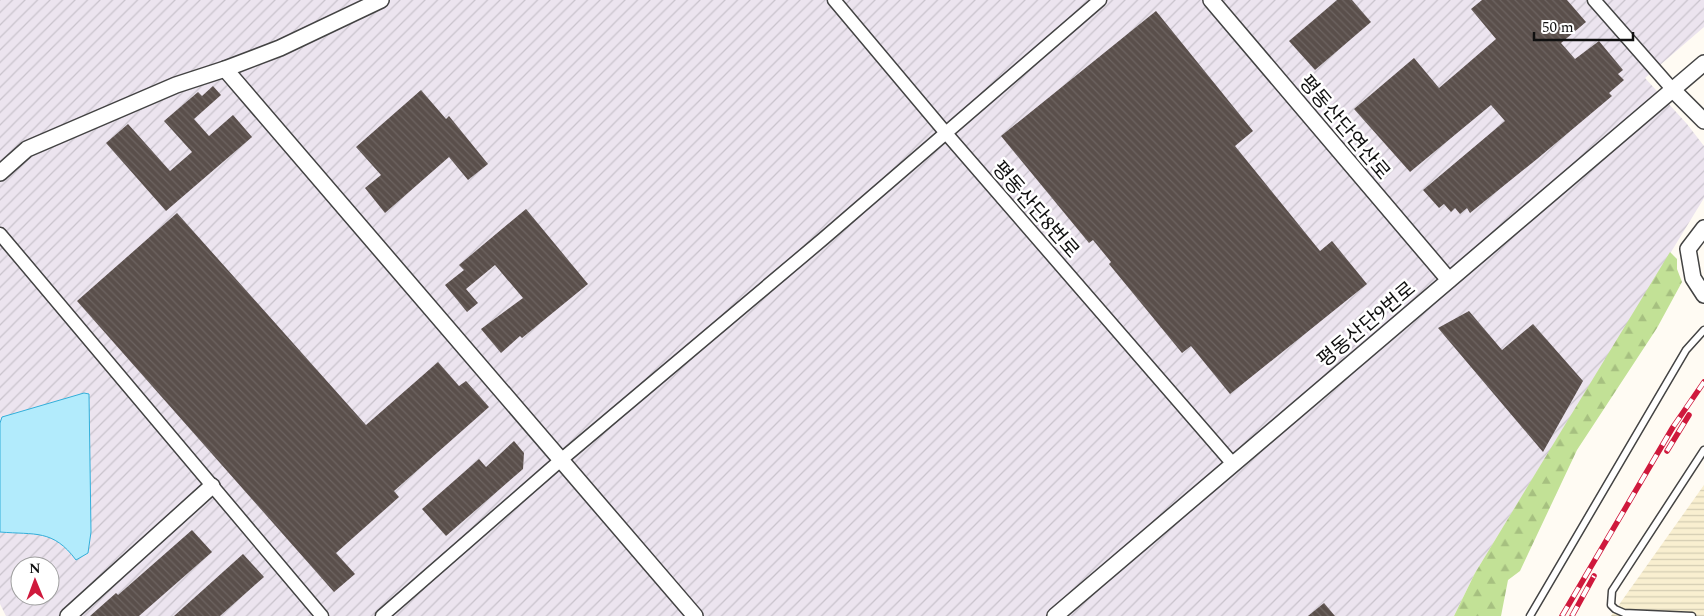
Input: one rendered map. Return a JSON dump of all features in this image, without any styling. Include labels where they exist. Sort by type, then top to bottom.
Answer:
[{"type":"street","points":[[0,173],[27,149],[176,85],[226,69],[280,48],[381,0]]},
{"type":"street","name":"평동산단8번로","points":[[834,0],[945,132],[1232,464]]},
{"type":"street","points":[[382,616],[562,459],[823,239],[1100,0]]},
{"type":"street","name":"평동산단연산로","points":[[1211,0],[1449,280]]},
{"type":"street","points":[[1594,0],[1673,90],[1704,121]]},
{"type":"street","name":"평동산단9번로","points":[[1055,616],[1704,63]]},
{"type":"street","points":[[226,69],[696,616]]},
{"type":"street","points":[[1704,228],[1688,249],[1693,278],[1704,295]]},
{"type":"street","points":[[0,234],[322,616]]},
{"type":"street","points":[[68,616],[212,486]]},
{"type":"lane","points":[[1530,616],[1686,350],[1704,330]]},
{"type":"lane","points":[[1692,616],[1624,613],[1615,609],[1611,605],[1610,599],[1612,591],[1704,450]]},
{"type":"shaded area","points":[[0,0],[1704,0],[1704,27],[1645,78],[1687,124],[1704,146],[1704,198],[1475,573],[1454,616],[6,616],[0,604]]},
{"type":"shaded area","points":[[1704,485],[1704,616],[1611,616]]},
{"type":"green space","points":[[1670,252],[1677,259],[1677,269],[1682,282],[1657,328],[1577,450],[1520,571],[1508,580],[1501,616],[1454,616],[1475,573]]},
{"type":"water","points":[[84,393],[89,394],[91,532],[88,553],[76,560],[68,550],[51,538],[33,534],[0,532],[0,423],[2,417]]},
{"type":"building","points":[[1337,0],[1352,0],[1371,22],[1315,70],[1289,41]]},
{"type":"building","points":[[1482,0],[1567,0],[1586,22],[1561,43],[1575,59],[1599,41],[1623,70],[1618,74],[1624,80],[1609,93],[1612,96],[1537,159],[1470,213],[1467,208],[1460,214],[1455,208],[1451,212],[1444,204],[1439,208],[1423,190],[1505,121],[1491,105],[1410,172],[1354,109],[1414,58],[1439,88],[1459,71],[1496,39],[1471,9]]},
{"type":"building","points":[[1156,11],[1253,131],[1235,146],[1320,251],[1332,241],[1367,284],[1230,394],[1191,346],[1182,353],[1109,264],[1111,262],[1093,240],[1089,243],[1001,136]]},
{"type":"building","points":[[213,86],[221,95],[194,119],[209,136],[233,115],[252,137],[166,211],[106,143],[128,124],[170,171],[192,152],[164,121],[198,92],[202,96]]},
{"type":"building","points":[[421,90],[446,119],[449,116],[488,164],[468,180],[449,157],[385,213],[365,188],[381,175],[356,147]]},
{"type":"building","points":[[526,209],[588,284],[522,338],[520,336],[501,353],[481,329],[523,298],[495,265],[466,289],[478,303],[467,312],[445,285],[464,270],[459,265]]},
{"type":"building","points":[[177,213],[366,425],[438,362],[459,386],[466,381],[489,407],[394,491],[399,497],[336,553],[355,574],[334,592],[77,301]]},
{"type":"building","points":[[1469,311],[1502,350],[1533,324],[1583,381],[1543,452],[1438,328]]},
{"type":"building","points":[[514,441],[524,453],[523,469],[446,536],[422,509],[479,459],[486,467]]},
{"type":"building","points":[[192,530],[212,552],[139,616],[90,616],[116,593],[118,595]]},
{"type":"building","points":[[243,554],[264,577],[220,616],[174,616]]},
{"type":"building","points":[[1324,603],[1335,616],[1308,616]]},
{"type":"railway","points":[[1562,616],[1673,427],[1704,382]]},
{"type":"railway","points":[[1667,451],[1689,415]]},
{"type":"railway","points":[[1572,616],[1594,576]]}]
